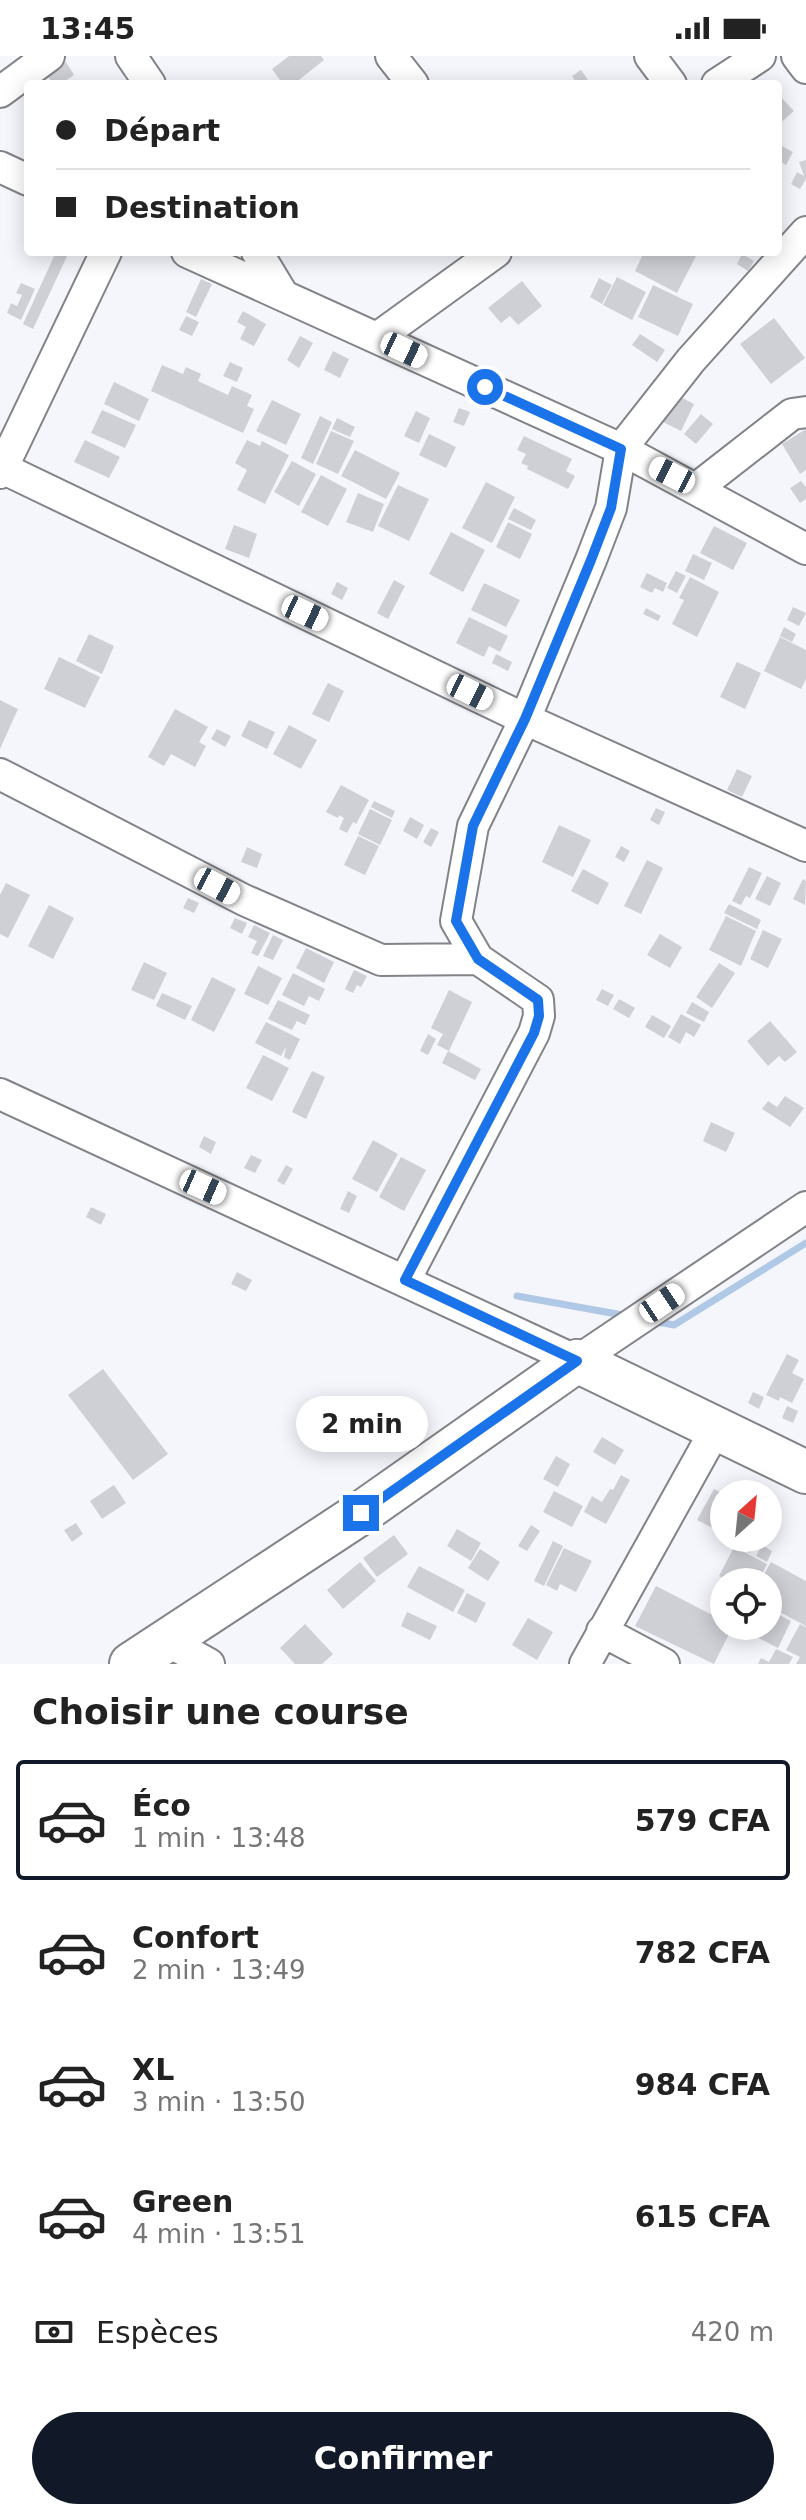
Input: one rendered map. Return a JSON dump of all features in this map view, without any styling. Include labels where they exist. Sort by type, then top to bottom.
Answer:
[{"type":"street","points":[[0,92],[49,56]]},
{"type":"street","points":[[131,56],[147,80]]},
{"type":"street","points":[[391,56],[410,80]]},
{"type":"street","points":[[650,56],[668,80]]},
{"type":"street","points":[[723,80],[760,56]]},
{"type":"street","points":[[797,56],[806,68]]},
{"type":"street","points":[[0,167],[24,178]]},
{"type":"street","points":[[405,1280],[534,1033],[539,1016],[538,1000],[478,959],[456,921],[473,826],[525,719],[611,508],[621,449],[691,360],[806,232]]},
{"type":"street","points":[[104,256],[1,469],[525,719],[806,846]]},
{"type":"street","points":[[196,256],[621,449],[806,549]]},
{"type":"street","points":[[259,256],[283,295]]},
{"type":"street","points":[[377,338],[490,256]]},
{"type":"street","points":[[697,488],[792,414],[806,412]]},
{"type":"street","points":[[0,774],[244,900],[381,960],[478,959]]},
{"type":"street","points":[[0,1094],[405,1280],[806,1472]]},
{"type":"street","points":[[131,1664],[361,1513],[577,1361],[806,1207]]},
{"type":"street","points":[[585,1664],[717,1427]]},
{"type":"street","points":[[602,1631],[664,1664]]},
{"type":"street","points":[[167,1641],[209,1664]]},
{"type":"building","points":[[289,56],[321,56],[324,60],[299,80],[280,80],[272,69]]},
{"type":"building","points":[[66,62],[74,75],[67,80],[50,80],[47,75]]},
{"type":"building","points":[[581,70],[588,80],[574,80],[572,76]]},
{"type":"building","points":[[782,98],[794,111],[782,122]]},
{"type":"building","points":[[782,146],[793,152],[786,165],[782,162]]},
{"type":"building","points":[[806,160],[806,179],[800,189],[791,184],[797,172],[804,176],[799,162]]},
{"type":"building","points":[[54,256],[67,256],[33,329],[23,324]]},
{"type":"building","points":[[642,256],[696,256],[677,293],[635,271]]},
{"type":"building","points":[[741,256],[754,261],[748,271],[737,264]]},
{"type":"building","points":[[617,277],[646,292],[632,320],[603,305]]},
{"type":"building","points":[[599,278],[612,285],[602,304],[590,297]]},
{"type":"building","points":[[201,279],[212,284],[196,317],[186,312]]},
{"type":"building","points":[[522,281],[542,306],[518,325],[510,316],[501,323],[488,308]]},
{"type":"building","points":[[21,283],[35,289],[21,320],[7,313],[11,303],[17,306],[22,295],[16,293]]},
{"type":"building","points":[[653,285],[693,304],[678,336],[638,317]]},
{"type":"building","points":[[243,311],[266,324],[254,346],[240,339],[246,327],[237,322]]},
{"type":"building","points":[[186,316],[199,322],[192,336],[179,330]]},
{"type":"building","points":[[774,318],[805,358],[771,384],[740,344]]},
{"type":"building","points":[[640,334],[665,350],[657,362],[632,345]]},
{"type":"building","points":[[300,336],[313,343],[299,368],[287,360]]},
{"type":"building","points":[[333,351],[349,359],[340,378],[324,370]]},
{"type":"building","points":[[230,362],[243,368],[237,382],[223,376]]},
{"type":"building","points":[[162,365],[183,374],[186,367],[201,374],[198,381],[228,395],[232,386],[252,395],[247,406],[254,409],[243,433],[151,391]]},
{"type":"building","points":[[114,382],[149,399],[139,421],[104,404]]},
{"type":"building","points":[[675,394],[694,404],[681,431],[661,421]]},
{"type":"building","points":[[272,400],[301,414],[286,445],[256,431]]},
{"type":"building","points":[[459,408],[470,412],[464,426],[453,422]]},
{"type":"building","points":[[102,410],[136,425],[125,448],[91,433]]},
{"type":"building","points":[[416,411],[430,418],[419,443],[404,436]]},
{"type":"building","points":[[701,414],[713,424],[696,444],[684,434]]},
{"type":"building","points":[[320,416],[332,422],[313,464],[301,458]]},
{"type":"building","points":[[337,418],[355,427],[350,437],[332,429]]},
{"type":"building","points":[[806,429],[806,470],[800,474],[782,444]]},
{"type":"building","points":[[331,431],[354,441],[338,474],[316,464]]},
{"type":"building","points":[[429,434],[456,447],[446,468],[419,455]]},
{"type":"building","points":[[524,436],[572,459],[566,471],[575,476],[568,489],[521,463],[526,454],[517,450]]},
{"type":"building","points":[[85,440],[120,457],[109,478],[74,462]]},
{"type":"building","points":[[247,440],[260,446],[262,441],[289,455],[265,504],[237,490],[247,470],[235,463]]},
{"type":"building","points":[[355,450],[400,473],[386,499],[341,476]]},
{"type":"building","points":[[292,461],[316,474],[299,506],[274,492]]},
{"type":"building","points":[[321,475],[347,489],[328,526],[301,512]]},
{"type":"building","points":[[801,481],[806,487],[806,499],[800,503],[790,488]]},
{"type":"building","points":[[486,482],[515,497],[492,543],[462,528]]},
{"type":"building","points":[[398,485],[429,499],[409,541],[378,526]]},
{"type":"building","points":[[358,493],[384,504],[373,532],[346,522]]},
{"type":"building","points":[[514,508],[536,520],[531,530],[508,519]]},
{"type":"building","points":[[508,522],[532,534],[520,559],[496,547]]},
{"type":"building","points":[[234,525],[257,534],[249,558],[225,549]]},
{"type":"building","points":[[714,526],[747,543],[733,570],[700,553]]},
{"type":"building","points":[[451,532],[485,550],[463,592],[429,574]]},
{"type":"building","points":[[693,554],[712,563],[704,580],[685,571]]},
{"type":"building","points":[[676,571],[686,576],[677,593],[667,588]]},
{"type":"building","points":[[647,573],[667,583],[663,592],[655,588],[652,593],[640,587]]},
{"type":"building","points":[[690,577],[719,592],[697,637],[672,624],[684,600],[679,598]]},
{"type":"building","points":[[394,580],[405,586],[388,619],[377,613]]},
{"type":"building","points":[[337,582],[348,588],[342,600],[331,594]]},
{"type":"building","points":[[484,583],[520,600],[506,627],[471,610]]},
{"type":"building","points":[[793,607],[806,613],[799,626],[787,620]]},
{"type":"building","points":[[646,608],[661,616],[658,621],[643,614]]},
{"type":"building","points":[[469,617],[508,636],[500,652],[489,646],[484,657],[456,643]]},
{"type":"building","points":[[784,627],[796,634],[792,642],[780,636]]},
{"type":"building","points":[[89,634],[114,646],[102,674],[76,661]]},
{"type":"building","points":[[780,637],[806,650],[806,679],[801,689],[764,671]]},
{"type":"building","points":[[496,654],[512,662],[508,671],[492,663]]},
{"type":"building","points":[[59,657],[100,677],[85,708],[44,689]]},
{"type":"building","points":[[737,662],[761,673],[745,709],[720,697]]},
{"type":"building","points":[[328,683],[344,691],[329,722],[312,714]]},
{"type":"building","points":[[0,700],[18,709],[0,749]]},
{"type":"building","points":[[175,709],[208,727],[199,742],[206,746],[195,767],[171,754],[164,766],[148,757]]},
{"type":"building","points":[[249,720],[275,732],[267,749],[241,736]]},
{"type":"building","points":[[289,725],[317,740],[301,769],[273,754]]},
{"type":"building","points":[[217,729],[231,736],[225,747],[211,739]]},
{"type":"building","points":[[737,769],[752,776],[742,797],[727,790]]},
{"type":"building","points":[[341,785],[369,800],[356,824],[353,822],[347,833],[339,829],[344,818],[326,812]]},
{"type":"building","points":[[374,801],[395,811],[392,818],[371,807]]},
{"type":"building","points":[[656,808],[665,812],[659,825],[650,820]]},
{"type":"building","points":[[370,809],[392,820],[380,845],[358,834]]},
{"type":"building","points":[[410,817],[424,825],[417,839],[403,831]]},
{"type":"building","points":[[559,825],[591,840],[573,877],[542,862]]},
{"type":"building","points":[[431,828],[439,832],[431,847],[423,842]]},
{"type":"building","points":[[358,836],[379,846],[365,875],[344,865]]},
{"type":"building","points":[[621,846],[630,851],[624,862],[615,857]]},
{"type":"building","points":[[247,847],[262,854],[257,868],[241,862]]},
{"type":"building","points":[[647,860],[663,868],[641,914],[624,906]]},
{"type":"building","points":[[749,867],[762,873],[750,898],[746,896],[741,905],[732,901]]},
{"type":"building","points":[[583,869],[609,883],[598,905],[571,891]]},
{"type":"building","points":[[767,876],[781,883],[770,906],[755,899]]},
{"type":"building","points":[[803,879],[806,881],[805,905],[793,899]]},
{"type":"building","points":[[6,883],[30,895],[8,938],[0,934],[0,895]]},
{"type":"building","points":[[188,898],[199,903],[194,913],[183,908]]},
{"type":"building","points":[[729,904],[761,920],[757,929],[724,913]]},
{"type":"building","points":[[49,905],[74,918],[53,959],[28,946]]},
{"type":"building","points":[[726,916],[756,931],[741,966],[709,950]]},
{"type":"building","points":[[235,918],[247,923],[242,934],[230,928]]},
{"type":"building","points":[[254,925],[270,933],[258,956],[251,953],[257,941],[248,937]]},
{"type":"building","points":[[763,930],[782,939],[768,968],[750,959]]},
{"type":"building","points":[[660,934],[682,947],[670,968],[647,955]]},
{"type":"building","points":[[273,935],[283,940],[273,960],[263,956]]},
{"type":"building","points":[[306,948],[334,962],[324,983],[296,968]]},
{"type":"building","points":[[144,962],[167,973],[154,1000],[131,990]]},
{"type":"building","points":[[719,963],[735,973],[712,1008],[696,997]]},
{"type":"building","points":[[258,966],[282,978],[268,1005],[244,994]]},
{"type":"building","points":[[354,970],[367,976],[353,993],[345,989]]},
{"type":"building","points":[[293,973],[325,989],[319,1001],[309,996],[304,1006],[282,995]]},
{"type":"building","points":[[212,977],[236,989],[214,1032],[191,1020]]},
{"type":"building","points":[[602,989],[614,995],[608,1006],[596,1000]]},
{"type":"building","points":[[449,990],[472,1002],[449,1051],[437,1045],[443,1034],[431,1028]]},
{"type":"building","points":[[162,993],[192,1006],[185,1020],[156,1006]]},
{"type":"building","points":[[619,999],[635,1008],[629,1018],[613,1009]]},
{"type":"building","points":[[278,1000],[310,1015],[305,1025],[297,1021],[292,1030],[268,1019]]},
{"type":"building","points":[[692,1002],[709,1012],[704,1022],[686,1013]]},
{"type":"building","points":[[681,1014],[701,1025],[694,1037],[686,1032],[680,1044],[668,1037]]},
{"type":"building","points":[[652,1015],[671,1026],[664,1038],[645,1027]]},
{"type":"building","points":[[770,1021],[797,1052],[785,1062],[779,1056],[768,1066],[747,1041]]},
{"type":"building","points":[[266,1022],[300,1039],[290,1060],[284,1057],[286,1047],[281,1056],[255,1043]]},
{"type":"building","points":[[428,1034],[436,1039],[428,1055],[420,1051]]},
{"type":"building","points":[[448,1051],[481,1069],[475,1080],[442,1063]]},
{"type":"building","points":[[263,1055],[289,1068],[272,1101],[246,1088]]},
{"type":"building","points":[[312,1071],[325,1077],[306,1119],[292,1112]]},
{"type":"building","points":[[785,1096],[804,1108],[790,1127],[762,1109],[768,1101],[777,1107]]},
{"type":"building","points":[[711,1122],[735,1133],[726,1152],[703,1141]]},
{"type":"building","points":[[204,1136],[216,1142],[211,1154],[199,1147]]},
{"type":"building","points":[[373,1140],[398,1154],[377,1192],[352,1179]]},
{"type":"building","points":[[251,1155],[262,1160],[255,1173],[244,1168]]},
{"type":"building","points":[[401,1157],[426,1170],[404,1211],[379,1197]]},
{"type":"building","points":[[286,1165],[293,1169],[284,1185],[277,1181]]},
{"type":"building","points":[[348,1191],[357,1196],[349,1213],[340,1209]]},
{"type":"building","points":[[91,1207],[106,1214],[101,1225],[86,1217]]},
{"type":"building","points":[[237,1272],[252,1280],[246,1291],[231,1284]]},
{"type":"building","points":[[787,1354],[799,1360],[792,1373],[804,1379],[792,1403],[766,1395]]},
{"type":"building","points":[[103,1369],[168,1454],[133,1480],[68,1395]]},
{"type":"building","points":[[753,1392],[764,1397],[759,1409],[748,1403]]},
{"type":"building","points":[[787,1406],[798,1411],[793,1423],[782,1418]]},
{"type":"building","points":[[602,1437],[624,1450],[615,1465],[593,1452]]},
{"type":"building","points":[[556,1456],[570,1464],[558,1487],[543,1479]]},
{"type":"building","points":[[621,1475],[630,1480],[606,1524],[584,1512],[592,1496],[602,1502]]},
{"type":"building","points":[[114,1485],[126,1503],[102,1519],[90,1501]]},
{"type":"building","points":[[554,1491],[583,1506],[572,1527],[543,1512]]},
{"type":"building","points":[[710,1496],[710,1527],[697,1520]]},
{"type":"building","points":[[76,1523],[83,1534],[72,1542],[64,1530]]},
{"type":"building","points":[[531,1525],[540,1531],[527,1551],[518,1546]]},
{"type":"building","points":[[457,1529],[481,1543],[471,1561],[447,1546]]},
{"type":"building","points":[[394,1535],[408,1554],[377,1577],[363,1558]]},
{"type":"building","points":[[553,1541],[563,1546],[544,1586],[534,1581]]},
{"type":"building","points":[[564,1548],[592,1561],[576,1592],[560,1584],[557,1591],[546,1585]]},
{"type":"building","points":[[480,1549],[500,1562],[488,1581],[468,1568]]},
{"type":"building","points":[[731,1552],[744,1552],[767,1564],[765,1568],[723,1568]]},
{"type":"building","points":[[758,1552],[772,1552],[767,1562],[756,1556]]},
{"type":"building","points":[[360,1562],[376,1581],[343,1609],[327,1590]]},
{"type":"building","points":[[771,1562],[806,1581],[806,1626],[782,1613],[782,1568],[768,1568]]},
{"type":"building","points":[[419,1566],[465,1590],[453,1612],[407,1587]]},
{"type":"building","points":[[656,1586],[710,1614],[710,1640],[726,1640],[714,1664],[635,1626]]},
{"type":"building","points":[[467,1593],[486,1603],[476,1623],[457,1613]]},
{"type":"building","points":[[407,1612],[437,1626],[430,1640],[401,1626]]},
{"type":"building","points":[[782,1616],[791,1621],[782,1640]]},
{"type":"building","points":[[528,1618],[553,1632],[537,1660],[512,1645]]},
{"type":"building","points":[[305,1624],[333,1654],[322,1664],[295,1664],[280,1648]]},
{"type":"building","points":[[800,1624],[806,1627],[806,1664],[796,1664],[800,1657],[786,1650]]},
{"type":"building","points":[[762,1640],[782,1640],[778,1648]]},
{"type":"building","points":[[776,1649],[793,1657],[789,1664],[758,1664],[761,1658],[769,1662]]},
{"type":"waterway","points":[[652,1321],[674,1325],[806,1243]]},
{"type":"waterway","points":[[517,1296],[628,1316]]},
{"type":"route","points":[[361,1513],[577,1361],[405,1280],[534,1033],[539,1016],[538,1000],[478,959],[456,921],[469,862],[473,826],[525,719],[591,560],[611,508],[621,449],[485,387]]}]
